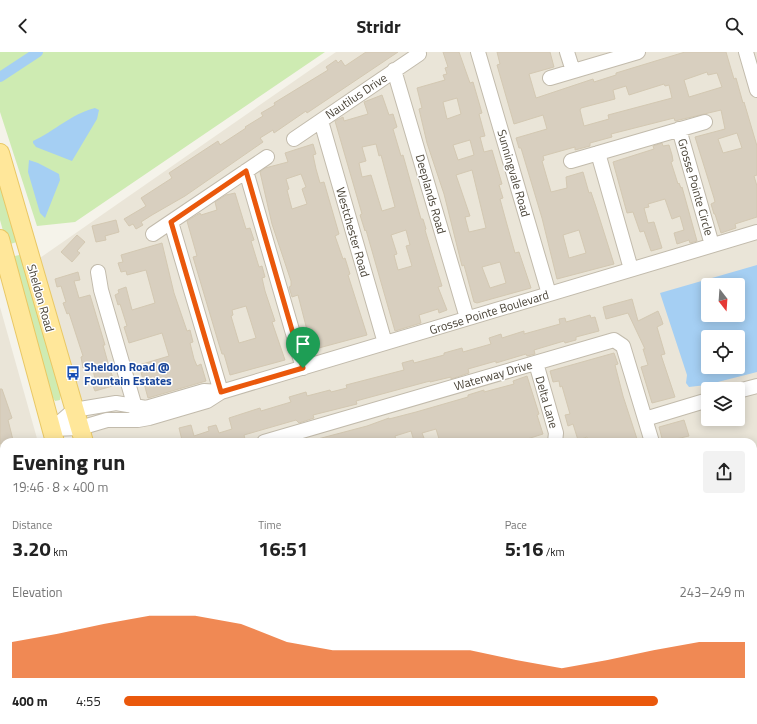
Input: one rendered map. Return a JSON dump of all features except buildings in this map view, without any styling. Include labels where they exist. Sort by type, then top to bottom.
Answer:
[{"type":"main road","name":"Sheldon Road","points":[[0,153],[82,435]]},
{"type":"main road","name":"Sheldon Road","points":[[0,239],[53,435]]},
{"type":"street","name":"Sunningvale Road","points":[[478,52],[549,294]]},
{"type":"street","points":[[567,52],[573,71]]},
{"type":"street","points":[[550,78],[638,52]]},
{"type":"street","points":[[746,52],[757,90]]},
{"type":"street","name":"Nautilus Drive","points":[[294,139],[419,54]]},
{"type":"street","name":"Deeplands Road","points":[[394,70],[467,318]]},
{"type":"street","name":"Westchester Road","points":[[321,121],[385,343]]},
{"type":"street","name":"Grosse Pointe Circle","points":[[571,161],[705,122]]},
{"type":"street","name":"Grosse Pointe Circle","points":[[679,129],[712,245]]},
{"type":"street","points":[[598,153],[631,269]]},
{"type":"street","points":[[153,234],[267,157]]},
{"type":"street","points":[[246,171],[303,368]]},
{"type":"street","points":[[171,222],[221,392]]},
{"type":"street","name":"Grosse Pointe Boulevard","points":[[53,435],[82,435],[103,421],[136,413],[146,408],[204,391],[221,392],[757,232]]},
{"type":"street","points":[[98,272],[101,290],[136,413]]},
{"type":"street","name":"Waterway Drive","points":[[284,438],[610,340],[618,341],[623,346],[651,438]]},
{"type":"street","name":"Delta Lane","points":[[536,363],[556,433],[555,438]]},
{"type":"street","points":[[745,389],[757,386]]},
{"type":"street","points":[[645,419],[701,402]]},
{"type":"street","name":"Grosse Pointe Boulevard","points":[[53,435],[74,410],[100,404],[116,403],[136,413]]},
{"type":"street","points":[[100,404],[103,421]]},
{"type":"shaded area","points":[[336,52],[757,52],[757,438],[90,438],[37,260]]},
{"type":"shaded area","points":[[0,307],[37,438],[0,438]]},
{"type":"green space","points":[[0,52],[325,52],[75,222],[37,226],[0,112]]},
{"type":"green space","points":[[0,176],[20,241],[7,245],[0,220]]},
{"type":"green space","points":[[24,254],[61,393],[60,400],[55,401],[51,395],[10,257]]},
{"type":"water","points":[[95,108],[99,110],[97,119],[72,161],[36,147],[33,143],[33,141],[78,114]]},
{"type":"water","points":[[29,160],[59,174],[60,180],[45,218],[40,213],[28,172]]},
{"type":"water","points":[[757,265],[757,372],[718,382],[701,382],[701,386],[689,387],[686,383],[687,375],[660,293],[701,281],[701,322],[745,322],[745,278],[712,278]]},
{"type":"waterway","points":[[0,77],[38,52]]},
{"type":"place","name":"Sheldon Road @ Fountain Estates","points":[[73,373]]},
{"type":"route","points":[[246,171],[289,319],[303,368],[221,392],[171,222],[246,171]]}]
